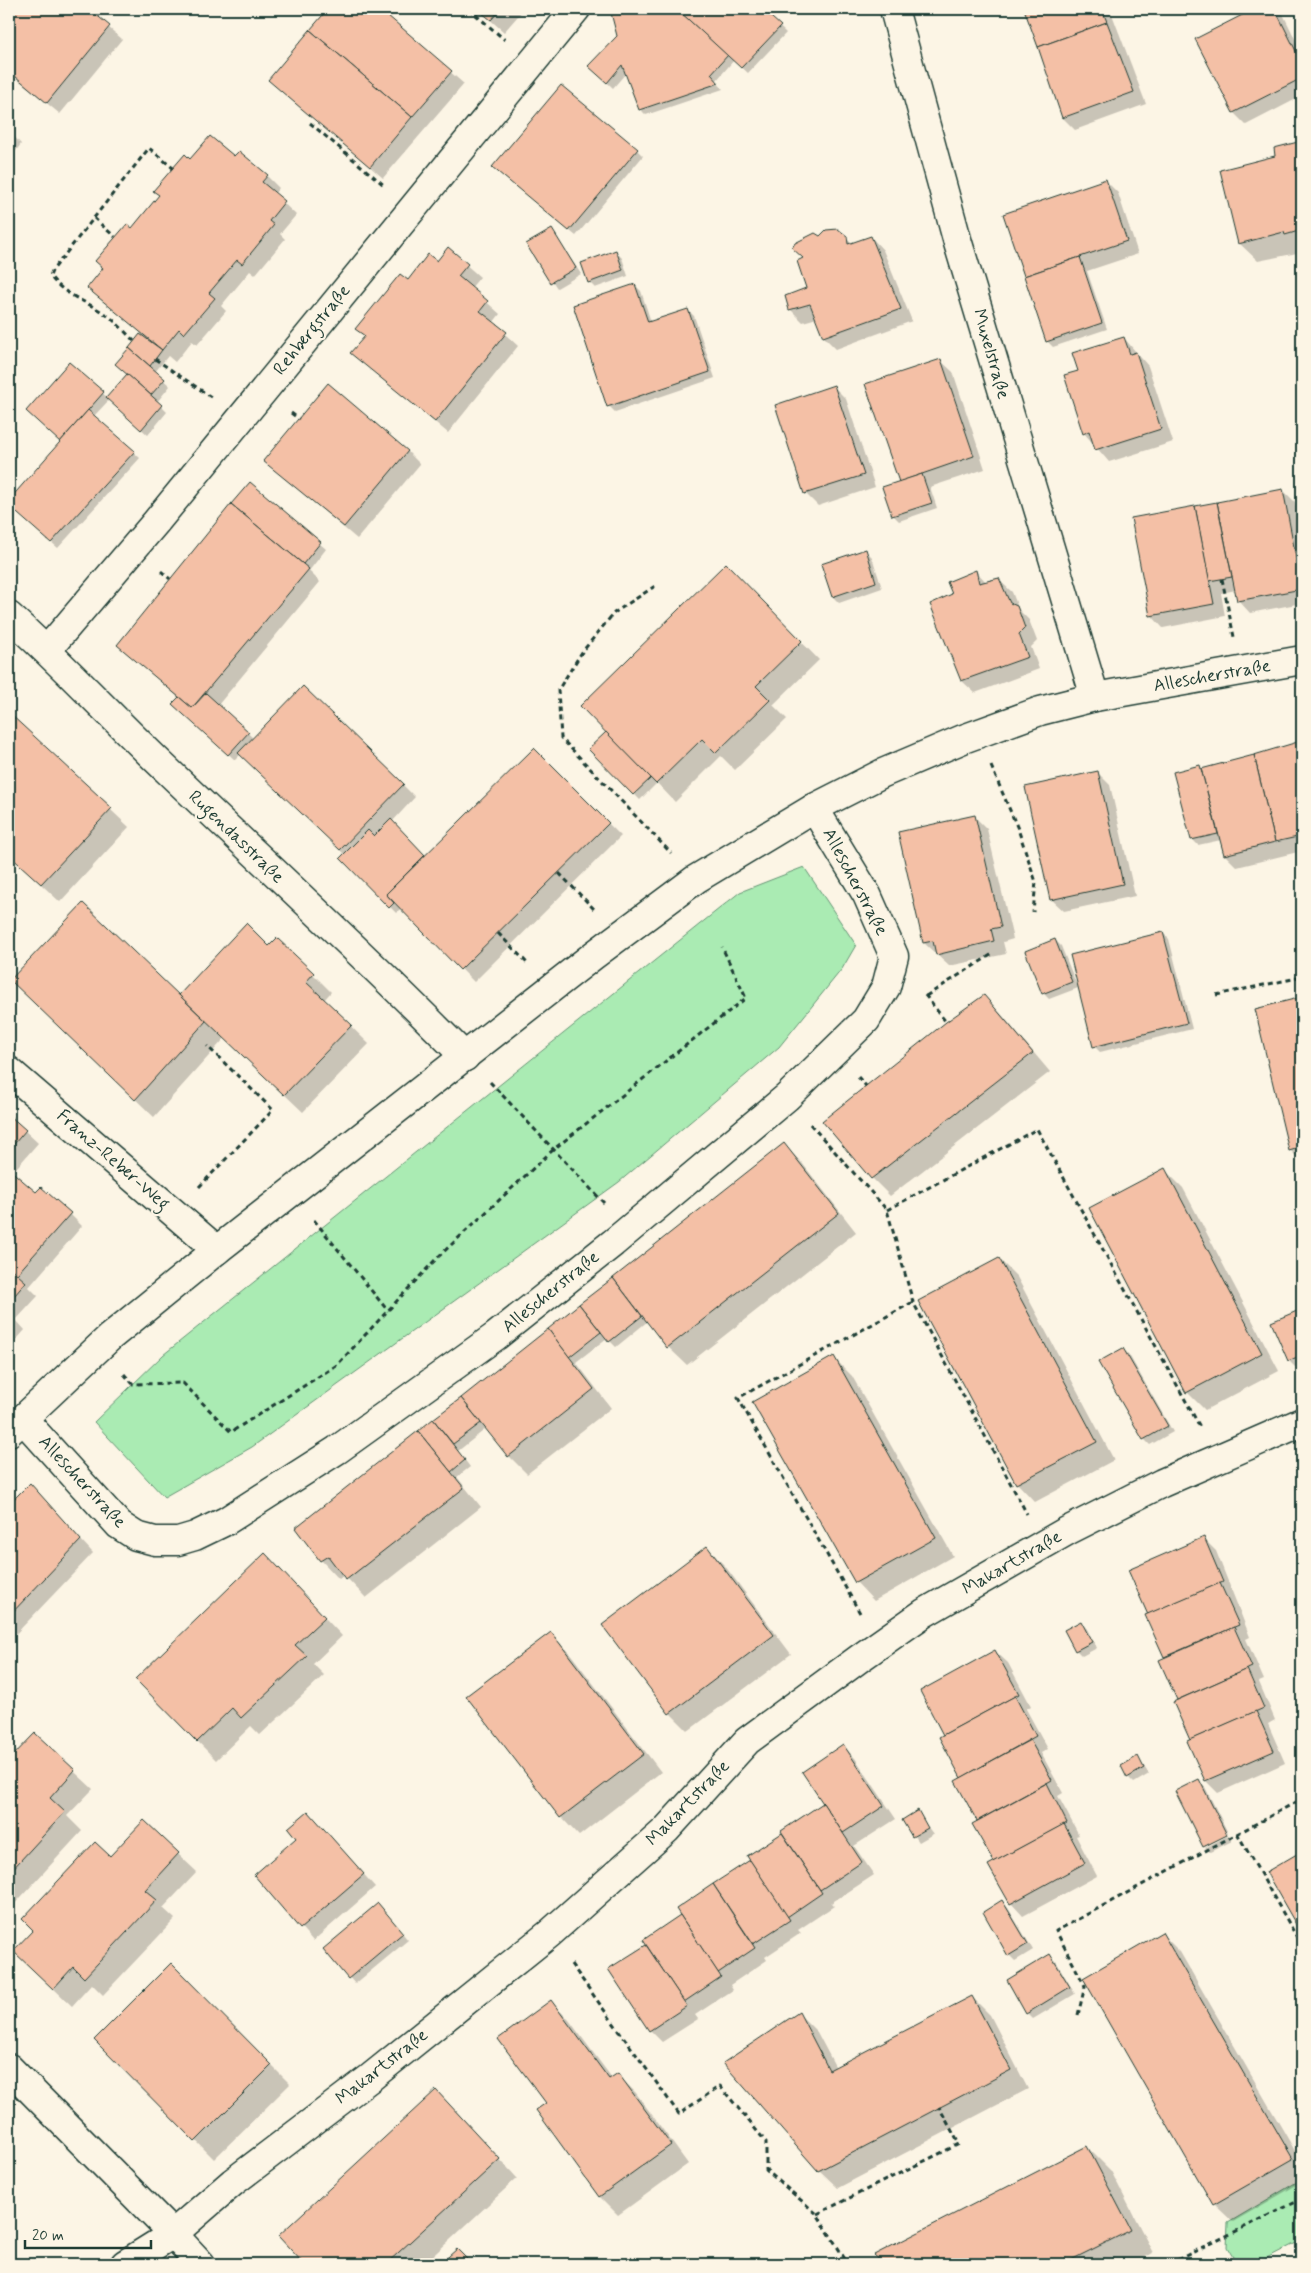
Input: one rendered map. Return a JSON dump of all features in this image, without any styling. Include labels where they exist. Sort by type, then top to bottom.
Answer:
[{"type":"street","name":"Rehbergstraße","points":[[47,650],[156,522],[576,9]]},
{"type":"street","name":"Muxelstraße","points":[[894,9],[961,252],[1094,697]]},
{"type":"street","name":"Rugendasstraße","points":[[9,616],[47,650],[125,730],[416,1006],[465,1057]]},
{"type":"street","name":"Allescherstraße","points":[[814,808],[866,895],[894,956],[886,987],[866,1020],[787,1098],[628,1230],[496,1336],[337,1450],[226,1521],[195,1536],[178,1541],[155,1540],[136,1536],[119,1525],[16,1426],[99,1349],[217,1250],[620,936],[696,879],[814,808],[883,773],[963,739],[1040,712],[1094,697],[1302,660]]},
{"type":"street","name":"Franz-Reber-Weg","points":[[9,1071],[217,1250]]},
{"type":"street","name":"Makartstraße","points":[[125,2264],[173,2234],[232,2182],[370,2078],[549,1934],[666,1830],[748,1741],[878,1645],[924,1613],[1044,1544],[1153,1487],[1302,1422]]},
{"type":"street","points":[[9,2068],[201,2264]]},
{"type":"path","points":[[469,9],[532,63]]},
{"type":"path","points":[[9,86],[14,90]]},
{"type":"path","points":[[310,124],[412,209]]},
{"type":"path","points":[[134,341],[107,315],[76,300],[57,285],[50,276],[149,148],[173,168]]},
{"type":"path","points":[[94,218],[115,237]]},
{"type":"path","points":[[155,359],[210,396],[237,421]]},
{"type":"path","points":[[1222,579],[1242,670]]},
{"type":"path","points":[[655,586],[614,613],[582,652],[558,690],[561,738],[696,879]]},
{"type":"path","points":[[996,775],[1018,829],[1036,882],[1033,912]]},
{"type":"path","points":[[559,873],[620,936]]},
{"type":"path","points":[[99,1349],[133,1384],[183,1383],[230,1432],[337,1365],[437,1258],[554,1150],[746,998],[722,947]]},
{"type":"path","points":[[926,996],[994,953]]},
{"type":"path","points":[[1216,995],[1302,977]]},
{"type":"path","points":[[175,1213],[273,1110],[207,1046]]},
{"type":"path","points":[[465,1057],[628,1230]]},
{"type":"path","points":[[787,1098],[887,1210],[913,1302],[1044,1544]]},
{"type":"path","points":[[887,1210],[1037,1129],[1217,1458]]},
{"type":"path","points":[[291,1192],[388,1311]]},
{"type":"path","points":[[878,1645],[738,1398],[913,1302]]},
{"type":"path","points":[[1078,2015],[1085,1986],[1056,1931],[1302,1799]]},
{"type":"path","points":[[1237,1834],[1302,1946]]},
{"type":"path","points":[[549,1934],[679,2114],[720,2086],[766,2142],[766,2170],[817,2214],[848,2264]]},
{"type":"path","points":[[817,2214],[958,2144],[939,2108]]},
{"type":"path","points":[[1169,2264],[1302,2199]]},
{"type":"green space","points":[[804,867],[856,945],[842,969],[779,1047],[619,1182],[252,1447],[164,1497],[94,1422],[163,1355],[740,892]]},
{"type":"green space","points":[[1302,2179],[1302,2240],[1255,2264],[1237,2264],[1227,2247],[1228,2223]]},
{"type":"building","points":[[9,9],[89,9],[110,26],[47,103],[9,71]]},
{"type":"building","points":[[328,9],[380,9],[452,71],[412,117],[310,30]]},
{"type":"building","points":[[477,9],[501,9],[491,20]]},
{"type":"building","points":[[610,9],[677,9],[728,55],[711,74],[719,83],[639,110],[622,65],[607,83],[588,66],[617,36]]},
{"type":"building","points":[[677,9],[762,9],[781,26],[741,68]]},
{"type":"building","points":[[1024,9],[1102,9],[1107,22],[1038,47]]},
{"type":"building","points":[[1254,9],[1275,9],[1302,63],[1302,78],[1233,113],[1195,39]]},
{"type":"building","points":[[1107,22],[1134,92],[1062,118],[1038,47]]},
{"type":"building","points":[[310,30],[412,117],[370,167],[268,80]]},
{"type":"building","points":[[561,85],[638,149],[569,231],[492,167]]},
{"type":"building","points":[[210,136],[234,156],[239,151],[268,175],[262,182],[285,201],[269,221],[274,225],[242,264],[237,260],[209,293],[215,298],[184,334],[179,329],[162,350],[87,288],[103,268],[95,261],[127,224],[132,228],[159,195],[153,191],[185,154],[190,159]]},
{"type":"building","points":[[1302,141],[1302,230],[1285,235],[1284,232],[1238,244],[1220,170],[1275,156],[1274,148]]},
{"type":"building","points":[[1106,179],[1127,241],[1024,276],[1003,214]]},
{"type":"building","points":[[552,229],[576,268],[550,283],[526,244]]},
{"type":"building","points":[[838,229],[847,236],[848,244],[871,236],[901,309],[823,337],[810,304],[789,310],[785,296],[806,288],[797,261],[803,258],[792,248],[795,243],[815,233],[820,236],[826,230]]},
{"type":"building","points":[[448,247],[468,264],[458,276],[488,301],[480,311],[507,332],[435,422],[350,353],[365,336],[355,329],[400,274],[408,280],[428,254],[437,261]]},
{"type":"building","points":[[616,250],[623,270],[588,283],[581,263]]},
{"type":"building","points":[[1080,257],[1102,323],[1046,342],[1024,276]]},
{"type":"building","points":[[635,284],[648,322],[688,309],[710,372],[607,407],[573,305]]},
{"type":"building","points":[[140,334],[162,350],[150,366],[129,348]]},
{"type":"building","points":[[1124,337],[1130,354],[1136,352],[1161,429],[1095,450],[1089,431],[1083,434],[1064,375],[1078,371],[1072,353]]},
{"type":"building","points":[[129,348],[165,379],[151,395],[115,364]]},
{"type":"building","points":[[941,359],[974,456],[899,482],[865,384]]},
{"type":"building","points":[[69,362],[104,392],[60,442],[26,411]]},
{"type":"building","points":[[127,374],[162,405],[141,430],[106,398]]},
{"type":"building","points":[[328,383],[408,451],[344,527],[263,461]]},
{"type":"building","points":[[834,385],[864,475],[804,494],[775,405]]},
{"type":"building","points":[[88,410],[135,451],[51,543],[9,506],[9,500]]},
{"type":"building","points":[[922,474],[932,503],[892,516],[882,487]]},
{"type":"building","points":[[250,482],[321,542],[303,564],[231,504]]},
{"type":"building","points":[[1283,489],[1302,589],[1237,601],[1217,502]]},
{"type":"building","points":[[1217,502],[1232,577],[1209,581],[1195,506]]},
{"type":"building","points":[[231,504],[309,569],[192,708],[117,645]]},
{"type":"building","points":[[1195,506],[1214,604],[1150,616],[1131,518]]},
{"type":"building","points":[[866,549],[876,582],[832,597],[821,564]]},
{"type":"building","points":[[726,563],[802,641],[756,686],[770,700],[716,753],[702,739],[656,784],[580,706]]},
{"type":"building","points":[[976,570],[979,583],[999,578],[1010,603],[1017,606],[1025,628],[1019,634],[1028,657],[961,681],[930,604],[952,594],[947,582]]},
{"type":"building","points":[[303,686],[404,784],[340,850],[238,753]]},
{"type":"building","points":[[206,693],[249,732],[228,755],[172,704],[179,697],[192,708]]},
{"type":"building","points":[[9,713],[112,808],[41,884],[9,855]]},
{"type":"building","points":[[606,732],[651,778],[633,795],[588,749]]},
{"type":"building","points":[[1301,741],[1302,836],[1275,842],[1254,755]]},
{"type":"building","points":[[534,748],[609,823],[460,970],[386,894]]},
{"type":"building","points":[[1254,755],[1275,842],[1224,855],[1201,769]]},
{"type":"building","points":[[1200,765],[1218,834],[1191,840],[1173,772]]},
{"type":"building","points":[[1098,771],[1123,884],[1050,900],[1025,787]]},
{"type":"building","points":[[975,815],[1001,927],[991,929],[994,941],[936,955],[933,941],[923,943],[898,832]]},
{"type":"building","points":[[391,819],[425,855],[386,894],[394,903],[389,908],[340,858],[368,830],[374,836]]},
{"type":"building","points":[[83,903],[206,1021],[135,1100],[10,980]]},
{"type":"building","points":[[246,923],[269,946],[277,938],[314,973],[306,982],[352,1025],[284,1095],[179,995]]},
{"type":"building","points":[[1163,932],[1187,1023],[1093,1047],[1070,955]]},
{"type":"building","points":[[1055,939],[1072,982],[1042,994],[1025,951]]},
{"type":"building","points":[[984,995],[1033,1053],[871,1179],[822,1121],[946,1022]]},
{"type":"building","points":[[1302,997],[1302,1147],[1289,1151],[1255,1009]]},
{"type":"building","points":[[9,1115],[26,1130],[9,1150]]},
{"type":"building","points":[[784,1143],[839,1213],[667,1348],[613,1278]]},
{"type":"building","points":[[1165,1168],[1262,1353],[1186,1393],[1089,1208]]},
{"type":"building","points":[[9,1169],[36,1192],[41,1187],[71,1213],[17,1274],[9,1267]]},
{"type":"building","points":[[999,1258],[1097,1442],[1016,1484],[918,1301]]},
{"type":"building","points":[[9,1267],[26,1282],[9,1302]]},
{"type":"building","points":[[613,1278],[642,1316],[609,1342],[579,1304]]},
{"type":"building","points":[[579,1304],[601,1332],[569,1357],[548,1329]]},
{"type":"building","points":[[1297,1311],[1302,1325],[1302,1355],[1288,1361],[1271,1322]]},
{"type":"building","points":[[548,1329],[594,1389],[508,1457],[461,1398]]},
{"type":"building","points":[[1123,1348],[1168,1426],[1143,1440],[1098,1362]]},
{"type":"building","points":[[834,1356],[936,1538],[855,1583],[752,1402]]},
{"type":"building","points":[[461,1398],[481,1423],[453,1444],[433,1419]]},
{"type":"building","points":[[433,1419],[465,1460],[451,1472],[418,1431]]},
{"type":"building","points":[[418,1431],[464,1488],[346,1580],[328,1556],[320,1561],[295,1528]]},
{"type":"building","points":[[30,1483],[81,1540],[9,1616],[9,1504]]},
{"type":"building","points":[[1204,1537],[1223,1582],[1148,1615],[1128,1570]]},
{"type":"building","points":[[707,1546],[774,1635],[669,1714],[602,1625]]},
{"type":"building","points":[[265,1553],[325,1617],[295,1645],[307,1656],[241,1718],[232,1708],[197,1742],[135,1679]]},
{"type":"building","points":[[1220,1583],[1239,1625],[1164,1657],[1145,1615]]},
{"type":"building","points":[[1081,1621],[1092,1642],[1075,1651],[1064,1630]]},
{"type":"building","points":[[1234,1627],[1252,1667],[1177,1700],[1159,1660]]},
{"type":"building","points":[[551,1632],[644,1754],[560,1818],[466,1696]]},
{"type":"building","points":[[995,1650],[1019,1694],[943,1735],[920,1691]]},
{"type":"building","points":[[1247,1669],[1264,1708],[1190,1740],[1173,1702]]},
{"type":"building","points":[[1015,1696],[1036,1736],[961,1778],[939,1737]]},
{"type":"building","points":[[1256,1711],[1274,1751],[1205,1781],[1187,1741]]},
{"type":"building","points":[[35,1733],[75,1770],[50,1798],[65,1812],[9,1873],[9,1760]]},
{"type":"building","points":[[1030,1740],[1052,1780],[977,1821],[955,1781]]},
{"type":"building","points":[[843,1744],[884,1806],[843,1833],[802,1772]]},
{"type":"building","points":[[1138,1756],[1144,1768],[1127,1778],[1121,1766]]},
{"type":"building","points":[[1199,1779],[1227,1835],[1203,1847],[1175,1791]]},
{"type":"building","points":[[1047,1783],[1067,1823],[994,1862],[972,1824]]},
{"type":"building","points":[[823,1803],[862,1862],[820,1890],[781,1831]]},
{"type":"building","points":[[918,1810],[928,1828],[912,1837],[902,1820]]},
{"type":"building","points":[[308,1811],[364,1874],[300,1929],[254,1875],[296,1838],[288,1828]]},
{"type":"building","points":[[144,1820],[179,1853],[145,1890],[157,1900],[84,1978],[73,1967],[53,1989],[13,1951],[33,1930],[22,1919],[95,1842],[110,1856]]},
{"type":"building","points":[[1064,1824],[1085,1863],[1010,1904],[988,1865]]},
{"type":"building","points":[[782,1833],[822,1893],[787,1917],[747,1856]]},
{"type":"building","points":[[1302,1851],[1302,1935],[1266,1872]]},
{"type":"building","points":[[750,1860],[790,1920],[753,1944],[713,1884]]},
{"type":"building","points":[[713,1884],[755,1948],[718,1973],[676,1909]]},
{"type":"building","points":[[1002,1900],[1028,1944],[1008,1956],[983,1912]]},
{"type":"building","points":[[378,1903],[403,1933],[348,1979],[323,1949]]},
{"type":"building","points":[[680,1915],[721,1977],[684,2002],[643,1940]]},
{"type":"building","points":[[1162,1932],[1293,2159],[1213,2205],[1083,1978]]},
{"type":"building","points":[[646,1945],[687,2006],[649,2031],[608,1969]]},
{"type":"building","points":[[1050,1954],[1070,1987],[1026,2014],[1007,1980]]},
{"type":"building","points":[[171,1963],[272,2065],[195,2142],[94,2040]]},
{"type":"building","points":[[972,1996],[1011,2070],[818,2171],[723,2063],[799,2012],[829,2070]]},
{"type":"building","points":[[551,2000],[609,2079],[618,2073],[671,2145],[599,2197],[536,2110],[546,2103],[498,2039]]},
{"type":"building","points":[[436,2090],[500,2159],[386,2264],[304,2264],[278,2236]]},
{"type":"building","points":[[1087,2146],[1131,2230],[1063,2264],[884,2264],[874,2255]]},
{"type":"building","points":[[457,2249],[472,2264],[440,2264]]}]
